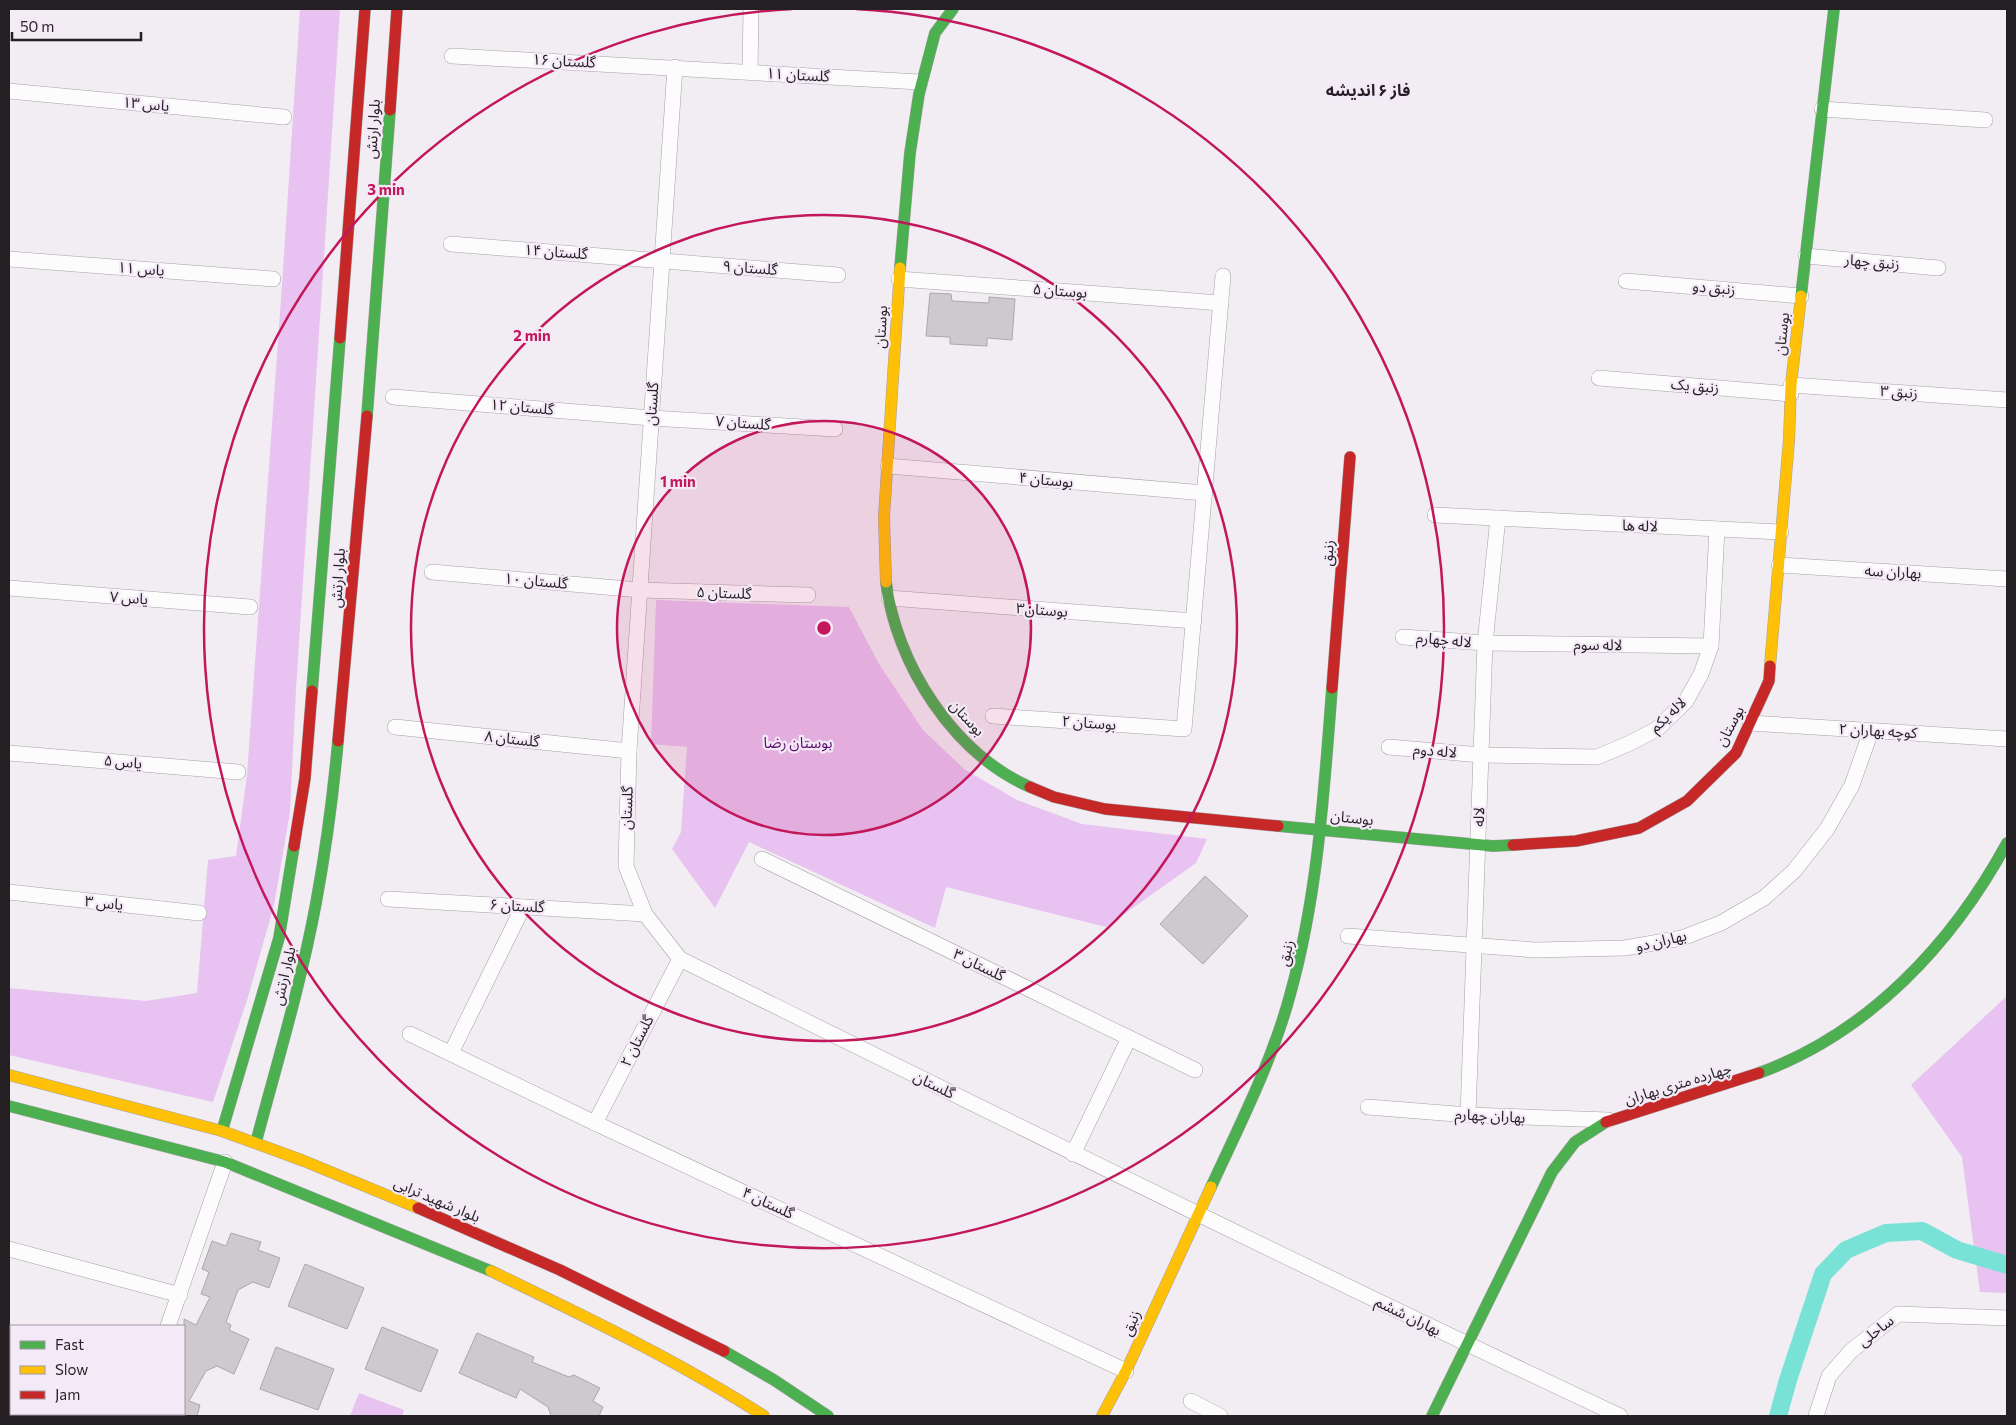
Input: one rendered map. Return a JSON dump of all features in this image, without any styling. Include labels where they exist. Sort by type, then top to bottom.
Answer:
[{"type":"street","name":"بلوار ارتش","points":[[222,1131],[279,938],[305,778],[340,396],[364,9]]},
{"type":"street","name":"بلوار ارتش","points":[[256,1142],[298,986],[316,904],[333,798],[341,724],[365,398],[397,9]]},
{"type":"street","points":[[750,72],[751,9]]},
{"type":"street","name":"بوستان","points":[[953,9],[936,31],[920,82],[910,150],[899,279],[884,561],[889,598],[898,632],[908,661],[931,700],[960,734],[993,765],[1025,785],[1067,801],[1105,809],[1494,846],[1576,840],[1639,828],[1687,801],[1736,753],[1769,681],[1791,389],[1834,9]]},
{"type":"street","name":"گلستان ۱۶","points":[[452,56],[676,67]]},
{"type":"street","name":"گلستان ۱۱","points":[[676,67],[920,82]]},
{"type":"street","name":"گلستان","points":[[676,67],[629,751],[626,866],[645,914],[680,958],[1073,1154],[1197,1213]]},
{"type":"street","name":"یاس ۱۳","points":[[9,91],[284,117]]},
{"type":"street","points":[[1822,109],[1985,120]]},
{"type":"street","name":"گلستان ۱۴","points":[[450,244],[662,261]]},
{"type":"street","name":"زنبق چهار","points":[[1806,256],[1938,268]]},
{"type":"street","name":"یاس ۱۱","points":[[9,260],[273,278]]},
{"type":"street","name":"گلستان ۹","points":[[662,261],[838,274]]},
{"type":"street","points":[[1194,621],[1223,276]]},
{"type":"street","name":"بوستان ۵","points":[[899,279],[1221,303]]},
{"type":"street","name":"زنبق دو","points":[[1626,281],[1802,296]]},
{"type":"street","name":"زنبق یک","points":[[1598,378],[1791,389]]},
{"type":"street","name":"زنبق ۳","points":[[1791,389],[2007,400]]},
{"type":"street","name":"گلستان ۱۲","points":[[393,397],[651,418]]},
{"type":"street","name":"گلستان ۷","points":[[651,418],[835,429]]},
{"type":"street","name":"زنبق","points":[[1102,1416],[1126,1371],[1272,1050],[1290,996],[1306,933],[1321,830],[1350,457]]},
{"type":"street","name":"بوستان ۴","points":[[888,466],[1204,493]]},
{"type":"street","points":[[1435,515],[1498,518]]},
{"type":"street","name":"لاله ها","points":[[1498,518],[1547,522],[1781,532]]},
{"type":"street","name":"لاله","points":[[1468,1116],[1485,644],[1498,518]]},
{"type":"street","name":"لاله یکم","points":[[1481,755],[1597,757],[1657,729],[1686,701],[1701,674],[1711,646],[1717,529]]},
{"type":"street","name":"بهاران سه","points":[[1778,565],[2007,579]]},
{"type":"street","name":"گلستان ۱۰","points":[[432,572],[640,590]]},
{"type":"street","name":"یاس ۷","points":[[9,588],[250,607]]},
{"type":"street","name":"گلستان ۵","points":[[640,590],[808,595]]},
{"type":"street","name":"بوستان۳","points":[[889,598],[1194,621]]},
{"type":"street","name":"بوستان ۲","points":[[993,716],[1184,729],[1194,621]]},
{"type":"street","name":"لاله چهارم","points":[[1403,637],[1485,644]]},
{"type":"street","name":"لاله سوم","points":[[1485,644],[1711,646]]},
{"type":"street","name":"کوچه بهاران ۲","points":[[1750,723],[2007,739]]},
{"type":"street","name":"گلستان ۸","points":[[395,727],[629,751]]},
{"type":"street","name":"بهاران دو","points":[[1348,936],[1536,950],[1625,948],[1682,938],[1721,923],[1764,898],[1794,872],[1827,829],[1852,785],[1871,730]]},
{"type":"street","name":"لاله دوم","points":[[1389,747],[1481,755]]},
{"type":"street","name":"یاس ۵","points":[[9,753],[238,772]]},
{"type":"street","name":"چهارده متری بهاران","points":[[1432,1416],[1552,1172],[1575,1142],[1592,1130],[1612,1120],[1740,1080],[1793,1059],[1828,1041],[1860,1019],[1901,984],[1935,948],[1979,891],[2007,843]]},
{"type":"street","name":"گلستان ۳","points":[[762,859],[1196,1070]]},
{"type":"street","name":"یاس ۳","points":[[9,892],[199,913]]},
{"type":"street","name":"گلستان ۶","points":[[388,899],[645,914]]},
{"type":"street","points":[[451,1053],[523,907]]},
{"type":"street","name":"گلستان ۲","points":[[596,1123],[680,958]]},
{"type":"street","name":"گلستان ۴","points":[[410,1034],[1126,1371]]},
{"type":"street","points":[[1073,1154],[1129,1038]]},
{"type":"street","name":"بلوار شهید ترابی","points":[[9,1075],[222,1131],[256,1142],[508,1246],[629,1302],[738,1358],[828,1416]]},
{"type":"street","points":[[9,1106],[225,1162],[482,1267],[643,1345],[730,1394],[764,1416]]},
{"type":"street","name":"بهاران چهارم","points":[[1368,1107],[1468,1116],[1612,1120]]},
{"type":"street","points":[[168,1325],[225,1162],[222,1131]]},
{"type":"street","points":[[225,1162],[256,1142]]},
{"type":"street","name":"بهاران ششم","points":[[1197,1213],[1620,1416]]},
{"type":"street","points":[[9,1249],[180,1295]]},
{"type":"street","name":"ساحلی","points":[[1816,1416],[1829,1376],[1851,1351],[1898,1314],[2007,1318]]},
{"type":"street","points":[[1191,1401],[1220,1416]]},
{"type":"green space","points":[[300,9],[340,9],[296,689],[290,812],[274,905],[248,997],[213,1102],[9,1055],[9,988],[146,1001],[197,993],[208,860],[236,856],[247,775]]},
{"type":"green space","name":"بوستان رضا","points":[[656,600],[849,607],[879,664],[923,730],[964,769],[1017,800],[1082,824],[1207,839],[1196,863],[1106,927],[946,887],[935,928],[749,842],[715,908],[672,849],[681,832],[687,747],[651,744]]},
{"type":"green space","points":[[2007,996],[2007,1293],[1980,1292],[1962,1157],[1911,1085]]},
{"type":"green space","points":[[359,1393],[404,1410],[402,1416],[350,1416]]},
{"type":"building","points":[[930,293],[951,294],[952,301],[989,303],[989,297],[1015,299],[1012,340],[987,338],[987,346],[950,344],[950,337],[926,336]]},
{"type":"building","points":[[1205,876],[1248,916],[1203,964],[1160,924]]},
{"type":"building","points":[[231,1233],[261,1242],[258,1250],[280,1258],[269,1288],[253,1282],[238,1290],[226,1322],[231,1325],[229,1330],[249,1339],[234,1374],[217,1366],[206,1371],[189,1401],[200,1405],[197,1416],[184,1416],[184,1319],[196,1325],[210,1297],[201,1294],[209,1272],[202,1269],[212,1241],[226,1246]]},
{"type":"building","points":[[305,1264],[364,1288],[347,1329],[288,1306]]},
{"type":"building","points":[[382,1327],[438,1350],[421,1392],[365,1369]]},
{"type":"building","points":[[477,1333],[534,1357],[532,1362],[569,1377],[574,1375],[600,1388],[593,1401],[603,1407],[599,1416],[551,1416],[548,1407],[520,1389],[516,1398],[459,1373]]},
{"type":"building","points":[[276,1347],[334,1369],[318,1410],[260,1389]]},
{"type":"waterway","points":[[1778,1416],[1823,1274],[1846,1250],[1886,1233],[1922,1231],[1957,1250],[2007,1265]]},
{"type":"traffic: fast","points":[[900,268],[910,153],[919,94],[935,33],[953,9]]},
{"type":"traffic: fast","points":[[1801,296],[1834,9]]},
{"type":"traffic: fast","points":[[367,416],[390,110]]},
{"type":"traffic: fast","points":[[312,691],[340,338]]},
{"type":"traffic: fast","points":[[886,582],[892,613],[902,644],[916,674],[933,702],[953,729],[976,752],[1002,772],[1030,787]]},
{"type":"traffic: fast","points":[[1211,1187],[1265,1069],[1283,1020],[1300,957],[1319,843],[1332,688]]},
{"type":"traffic: fast","points":[[256,1142],[310,933],[326,843],[338,741]]},
{"type":"traffic: fast","points":[[1278,826],[1493,846],[1513,845]]},
{"type":"traffic: fast","points":[[1759,1073],[1799,1056],[1836,1034],[1871,1009],[1904,981],[1961,916],[2007,843]]},
{"type":"traffic: fast","points":[[222,1131],[279,938],[294,846]]},
{"type":"traffic: fast","points":[[9,1106],[225,1162],[491,1271]]},
{"type":"traffic: fast","points":[[1432,1416],[1552,1172],[1575,1142],[1606,1122]]},
{"type":"traffic: fast","points":[[724,1351],[774,1380],[828,1416]]},
{"type":"traffic: slow","points":[[886,582],[884,517],[900,268]]},
{"type":"traffic: slow","points":[[1770,666],[1789,440],[1791,385],[1801,296]]},
{"type":"traffic: slow","points":[[9,1075],[222,1131],[304,1161],[418,1208]]},
{"type":"traffic: slow","points":[[1102,1416],[1126,1371],[1211,1187]]},
{"type":"traffic: slow","points":[[491,1271],[664,1357],[764,1416]]},
{"type":"traffic: jam","points":[[340,338],[365,9]]},
{"type":"traffic: jam","points":[[390,110],[397,9]]},
{"type":"traffic: jam","points":[[338,741],[367,416]]},
{"type":"traffic: jam","points":[[1332,688],[1350,457]]},
{"type":"traffic: jam","points":[[1513,845],[1576,841],[1639,828],[1687,801],[1736,753],[1769,681],[1770,666]]},
{"type":"traffic: jam","points":[[294,846],[305,778],[312,691]]},
{"type":"traffic: jam","points":[[1030,787],[1054,797],[1105,809],[1278,826]]},
{"type":"traffic: jam","points":[[1606,1122],[1759,1073]]},
{"type":"traffic: jam","points":[[418,1208],[560,1270],[724,1351]]},
{"type":"district","name":"فاز ۶ اندیشه","points":[[1368,90]]}]
